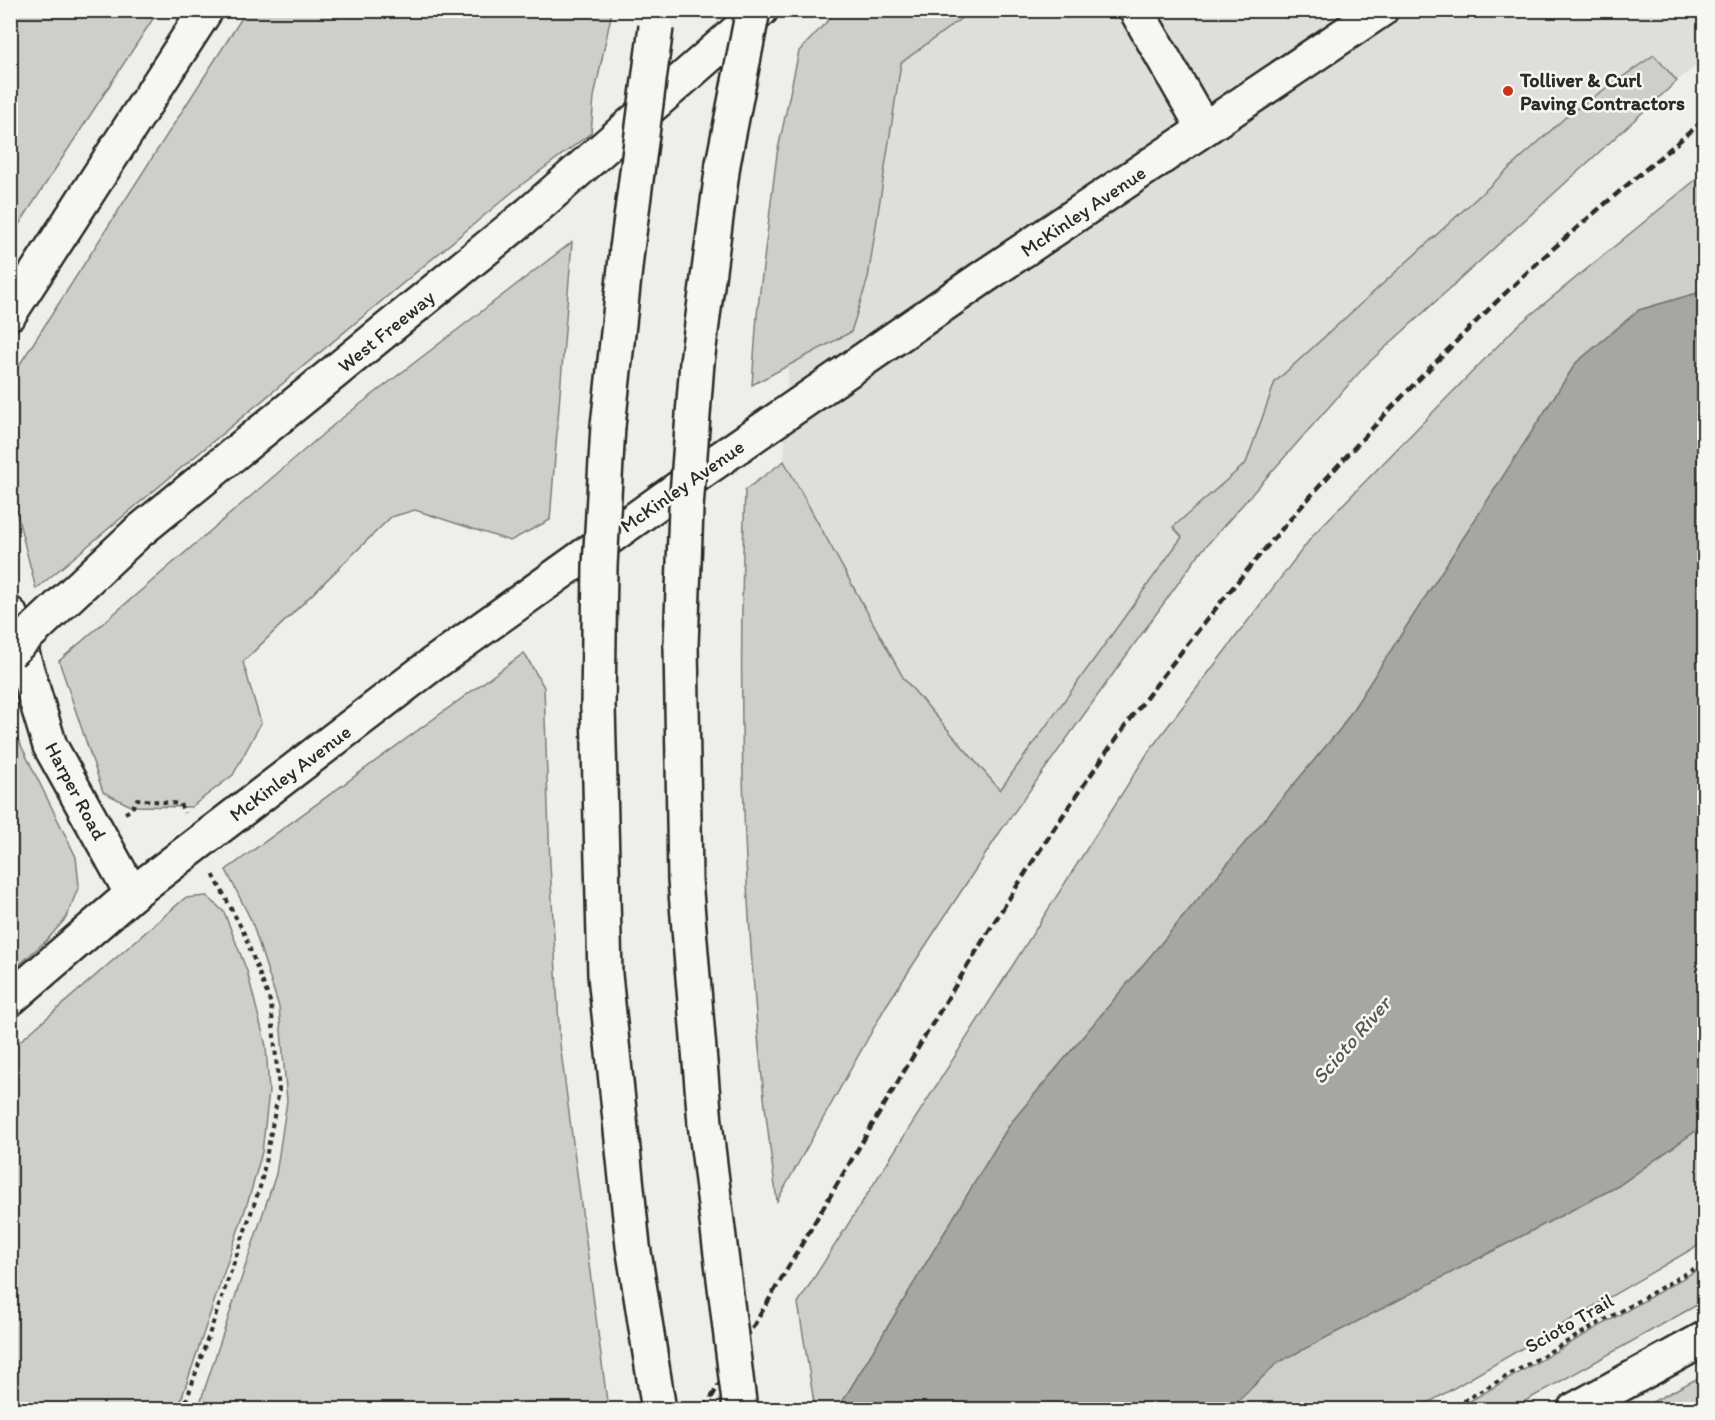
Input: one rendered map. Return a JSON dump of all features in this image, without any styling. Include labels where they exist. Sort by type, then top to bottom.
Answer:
[{"type":"main road","points":[[17,304],[206,10]]},
{"type":"main road","points":[[740,1410],[705,1123],[685,880],[681,645],[686,507],[697,362],[723,164],[753,10]]},
{"type":"main road","name":"West Freeway","points":[[10,652],[137,533],[531,212],[761,10]]},
{"type":"main road","points":[[1136,10],[1204,129]]},
{"type":"main road","name":"McKinley Avenue","points":[[10,999],[132,894],[430,666],[701,472],[1381,10]]},
{"type":"main road","points":[[657,19],[627,249],[608,426],[600,566],[598,707],[605,975],[633,1246],[659,1410]]},
{"type":"main road","name":"Harper Road","points":[[10,614],[50,746],[132,894]]},
{"type":"main road","points":[[1574,1410],[1704,1339]]},
{"type":"path","points":[[96,829],[131,810],[137,800],[180,804],[197,845],[243,931],[271,1004],[279,1090],[261,1184],[183,1410]]},
{"type":"path","name":"Scioto Trail","points":[[1448,1410],[1704,1263]]},
{"type":"shaded area","points":[[247,10],[612,11],[594,97],[591,133],[516,189],[36,589],[11,491],[11,378]]},
{"type":"shaded area","points":[[11,11],[158,11],[11,237]]},
{"type":"shaded area","points":[[837,11],[971,11],[901,63],[868,278],[851,332],[752,385],[757,315],[777,154],[799,51]]},
{"type":"shaded area","points":[[971,11],[1704,11],[1704,59],[1677,81],[1654,55],[1275,382],[1246,463],[1173,526],[1182,537],[1000,790],[904,679],[784,461],[788,365],[851,332],[868,278],[901,63]]},
{"type":"shaded area","points":[[1654,55],[1677,81],[1365,366],[1199,554],[1002,829],[886,1006],[777,1201],[757,1024],[745,847],[742,758],[742,579],[745,490],[784,461],[904,679],[1000,790],[1182,537],[1173,527],[1246,463],[1275,382],[1569,114]]},
{"type":"shaded area","points":[[1704,173],[1704,291],[1639,310],[1576,363],[1341,728],[1010,1124],[838,1409],[815,1409],[798,1303],[1149,751],[1314,534],[1517,326]]},
{"type":"shaded area","points":[[572,242],[550,520],[510,541],[415,510],[391,517],[243,662],[261,723],[233,775],[191,807],[131,806],[103,792],[59,661],[337,422]]},
{"type":"shaded area","points":[[524,653],[544,687],[550,865],[560,1044],[608,1409],[198,1409],[276,1174],[287,1101],[279,1007],[252,922],[226,870]]},
{"type":"shaded area","points":[[10,723],[76,857],[79,886],[66,918],[47,940],[11,972]]},
{"type":"shaded area","points":[[207,896],[224,912],[247,971],[266,1046],[269,1091],[262,1152],[250,1195],[178,1409],[11,1409],[11,1049],[185,898]]},
{"type":"shaded area","points":[[1704,1125],[1704,1242],[1418,1409],[1229,1410],[1277,1363],[1618,1186]]},
{"type":"shaded area","points":[[1704,1266],[1704,1301],[1511,1409],[1456,1409]]},
{"type":"shaded area","points":[[1704,1375],[1704,1409],[1639,1409]]},
{"type":"water","name":"Scioto River","points":[[1704,291],[1704,1125],[1618,1186],[1277,1363],[1229,1409],[838,1409],[1010,1124],[1341,728],[1576,363],[1639,310]]},
{"type":"railway","points":[[704,1410],[893,1090],[1020,881],[1087,780],[1159,681],[1246,571],[1338,465],[1435,363],[1535,265],[1704,120]]},
{"type":"place","name":"Tolliver & Curl Paving Contractors","points":[[1508,91]]}]
